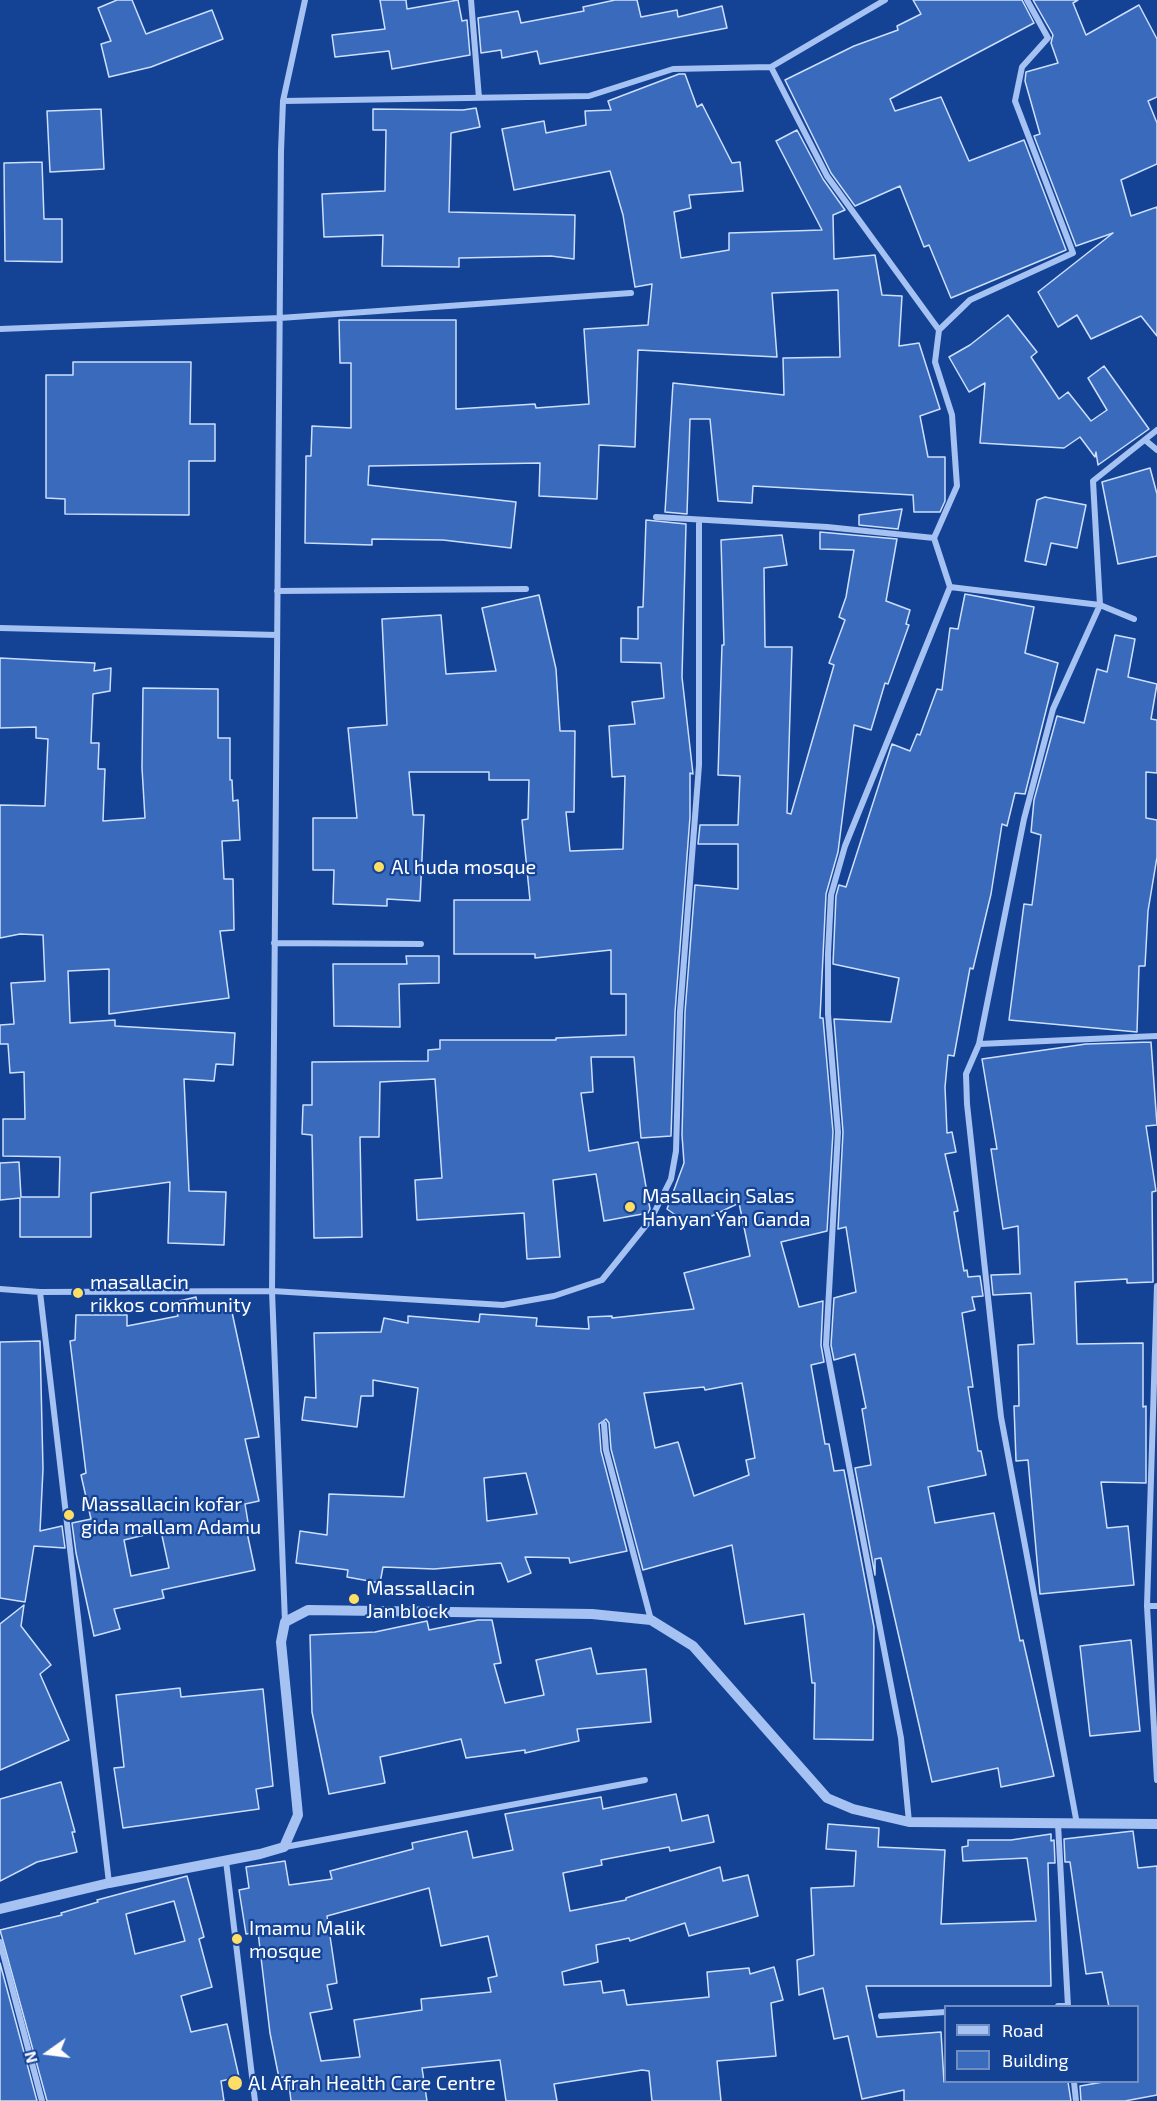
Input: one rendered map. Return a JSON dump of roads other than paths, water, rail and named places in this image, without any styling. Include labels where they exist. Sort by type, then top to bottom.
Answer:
[{"type":"street","points":[[284,1847],[298,1815],[281,1642],[285,1622],[272,1292],[280,318],[283,101],[305,0]]},
{"type":"street","points":[[471,0],[479,98]]},
{"type":"street","points":[[283,101],[589,96],[673,69],[771,67],[885,0]]},
{"type":"street","points":[[909,1822],[901,1738],[826,1345],[838,1132],[828,1014],[831,895],[845,846],[951,587],[934,538],[957,486],[952,415],[935,362],[939,330],[970,300],[1072,253],[1015,101],[1022,67],[1047,38],[1027,0]]},
{"type":"street","points":[[771,67],[827,176],[939,330]]},
{"type":"street","points":[[0,329],[80,324],[280,318],[631,293]]},
{"type":"street","points":[[1077,1824],[1001,1417],[967,1104],[966,1074],[979,1044],[1024,819],[1053,709],[1100,605],[1094,481],[1157,430]]},
{"type":"street","points":[[1145,440],[1157,450]]},
{"type":"street","points":[[656,517],[827,527],[934,538]]},
{"type":"street","points":[[0,1289],[40,1292],[272,1292],[503,1305],[554,1296],[602,1280],[651,1219],[671,1179],[676,1151],[680,1012],[699,765],[699,520]]},
{"type":"street","points":[[951,587],[1100,605],[1134,618]]},
{"type":"street","points":[[277,591],[526,589]]},
{"type":"street","points":[[0,627],[277,635]]},
{"type":"street","points":[[274,943],[421,944]]},
{"type":"street","points":[[979,1044],[1157,1036]]},
{"type":"street","points":[[1157,1286],[1147,1606],[1157,1780]]},
{"type":"street","points":[[40,1292],[109,1882]]},
{"type":"street","points":[[604,1424],[606,1450],[651,1620]]},
{"type":"street","points":[[1147,1606],[1157,1606]]},
{"type":"street","points":[[285,1622],[308,1610],[592,1614],[651,1620],[693,1646],[827,1798],[854,1809],[909,1822],[1157,1824]]},
{"type":"street","points":[[0,1909],[109,1882],[645,1780]]},
{"type":"street","points":[[1058,1824],[1068,2005]]},
{"type":"street","points":[[226,1861],[255,2101]]},
{"type":"street","points":[[0,1942],[42,2101]]},
{"type":"street","points":[[881,2016],[944,2012]]},
{"type":"street","points":[[1074,2083],[1076,2101]]},
{"type":"place","name":"Al huda mosque","points":[[379,867]]},
{"type":"place","name":"Masallacin Salas Hanyan Yan Ganda","points":[[630,1207]]},
{"type":"place","name":"masallacin rikkos community","points":[[78,1293]]},
{"type":"place","name":"Massallacin kofar gida mallam Adamu","points":[[69,1515]]},
{"type":"place","name":"Massallacin Jan block","points":[[354,1599]]},
{"type":"place","name":"Imamu Malik mosque","points":[[237,1939]]},
{"type":"place","name":"Al Afrah Health Care Centre","points":[[235,2083]]}]
